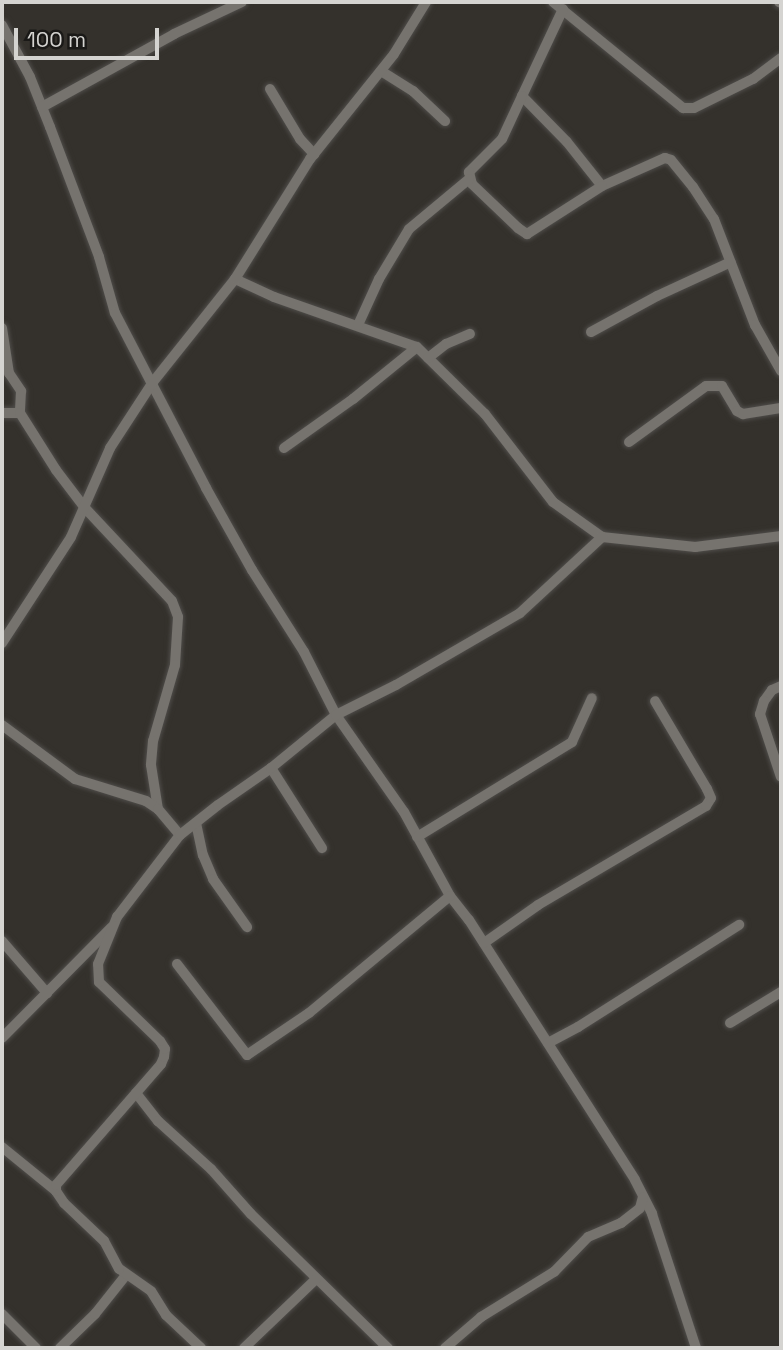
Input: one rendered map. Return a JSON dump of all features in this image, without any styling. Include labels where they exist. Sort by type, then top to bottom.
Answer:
[{"type":"street","points":[[43,107],[174,34],[242,2]]},
{"type":"street","points":[[2,643],[71,537],[110,448],[153,382],[235,279],[314,154],[407,36],[425,2]]},
{"type":"street","points":[[553,2],[682,108],[694,108],[752,79],[781,58]]},
{"type":"street","points":[[358,324],[379,279],[409,229],[469,179],[470,172],[502,139],[563,9]]},
{"type":"street","points":[[2,25],[43,107],[99,257],[115,313],[206,488],[252,570],[304,652],[336,715],[417,836],[450,896],[484,943],[635,1180],[652,1214],[696,1348]]},
{"type":"street","points":[[381,71],[413,92],[445,121]]},
{"type":"street","points":[[270,89],[300,139],[314,154]]},
{"type":"street","points":[[523,96],[567,142],[602,186]]},
{"type":"street","points":[[469,179],[517,228],[527,234],[602,186],[665,158],[670,160],[693,187],[714,219],[755,325],[781,371]]},
{"type":"street","points":[[591,332],[657,296],[731,262]]},
{"type":"street","points":[[235,279],[274,297],[358,324],[417,347],[500,431],[553,502],[602,537],[695,547],[781,536]]},
{"type":"street","points":[[2,328],[9,373],[21,391],[20,413],[56,470],[85,508],[172,601],[178,617],[176,665],[153,741],[152,776],[158,792],[158,810]]},
{"type":"street","points":[[428,358],[446,344],[470,334]]},
{"type":"street","points":[[284,448],[353,399],[417,347]]},
{"type":"street","points":[[629,442],[706,386],[722,386],[737,411],[743,414],[781,408]]},
{"type":"street","points":[[2,413],[20,413]]},
{"type":"street","points":[[2,1038],[114,925],[180,835],[271,768],[336,715],[396,685],[520,613],[602,537]]},
{"type":"street","points":[[781,686],[772,690],[764,701],[760,714],[781,777]]},
{"type":"street","points":[[417,836],[572,742],[592,698]]},
{"type":"street","points":[[484,943],[538,905],[706,806],[711,798],[708,789],[656,701]]},
{"type":"street","points":[[2,725],[75,779],[146,801],[158,810],[180,835]]},
{"type":"street","points":[[271,768],[322,848]]},
{"type":"street","points":[[196,823],[203,855],[213,879],[247,927]]},
{"type":"street","points":[[177,964],[247,1055],[309,1013],[450,896]]},
{"type":"street","points":[[56,1191],[56,1185],[61,1178],[161,1064],[165,1049],[99,982],[98,964],[114,925]]},
{"type":"street","points":[[548,1043],[579,1027],[739,925]]},
{"type":"street","points":[[2,942],[47,993]]},
{"type":"street","points":[[730,1023],[781,992]]},
{"type":"street","points":[[136,1093],[158,1121],[211,1170],[316,1279],[388,1348]]},
{"type":"street","points":[[2,1147],[56,1191],[64,1203],[104,1241],[119,1269],[150,1291],[166,1315],[201,1348]]},
{"type":"street","points":[[444,1348],[481,1317],[554,1272],[589,1237],[621,1223],[640,1208],[643,1197]]},
{"type":"street","points":[[60,1348],[95,1314],[126,1275]]},
{"type":"street","points":[[244,1348],[316,1279]]},
{"type":"street","points":[[2,1314],[36,1348]]}]
